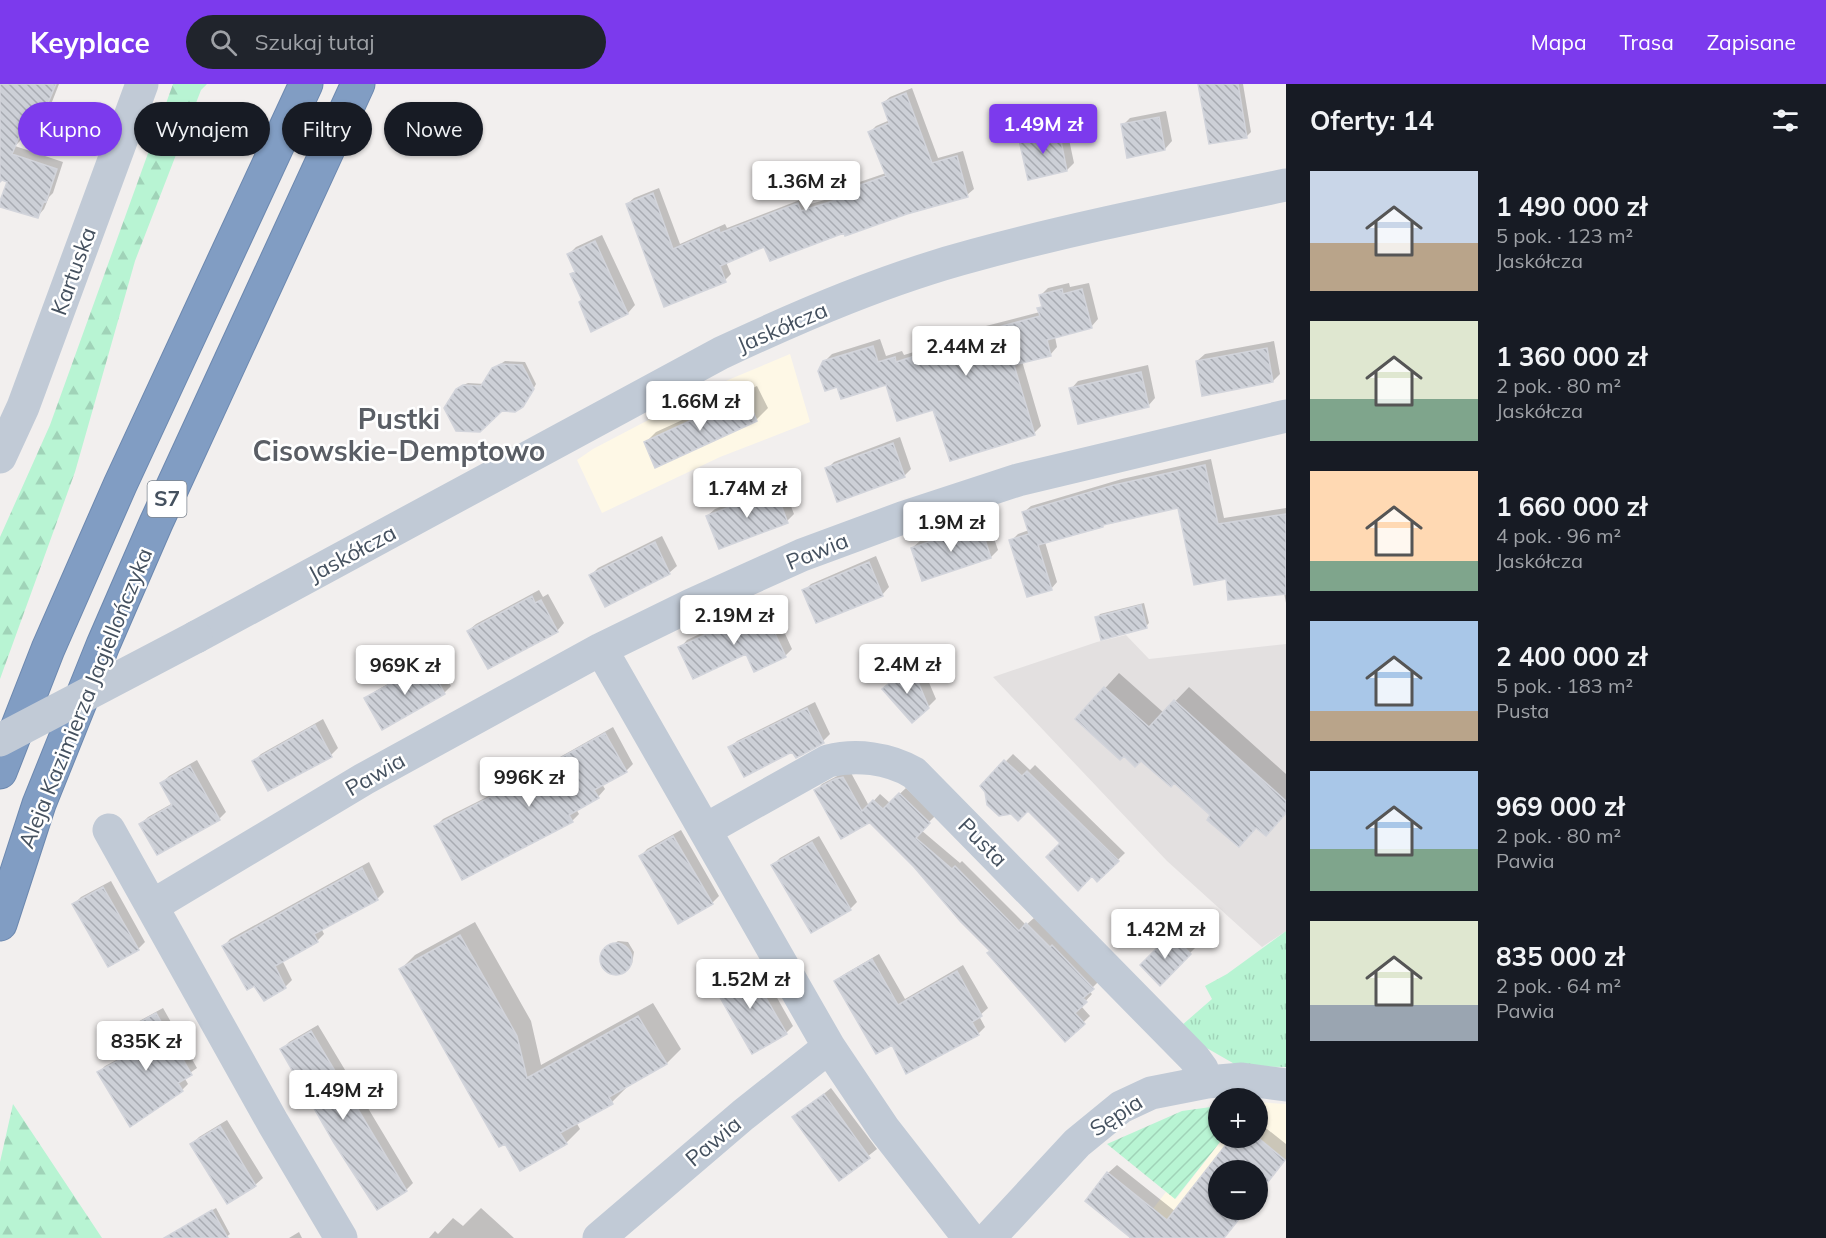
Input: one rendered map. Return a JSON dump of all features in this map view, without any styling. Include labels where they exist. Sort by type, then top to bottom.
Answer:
[{"type":"highway","name":"S7","points":[[0,772],[48,649],[120,485],[306,84]]},
{"type":"highway","name":"Aleja Kazimierza Jagiellończyka","points":[[0,924],[39,804],[103,645],[156,523],[358,84]]},
{"type":"street","name":"Kartuska","points":[[0,458],[23,407],[142,84]]},
{"type":"street","name":"Jaskółcza","points":[[0,740],[196,637],[721,353],[770,330],[887,284],[973,255],[1101,224],[1286,184]]},
{"type":"street","name":"Pawia","points":[[152,906],[364,779],[601,649],[802,555],[902,518],[1018,480],[1286,416]]},
{"type":"street","points":[[601,649],[829,1047],[884,1130],[969,1238]]},
{"type":"street","name":"Pusta","points":[[705,830],[828,761],[847,756],[894,763],[907,768],[914,772],[1040,899],[1194,1058],[1207,1082]]},
{"type":"street","points":[[109,830],[273,1123],[341,1238]]},
{"type":"street","name":"Pawia","points":[[599,1238],[743,1115],[829,1047]]},
{"type":"street","name":"Sępia","points":[[989,1238],[1077,1143],[1121,1107],[1151,1093],[1207,1082],[1242,1079],[1286,1084]]},
{"type":"shaded area","points":[[790,354],[810,422],[720,457],[602,513],[577,460],[593,449],[677,405],[728,380]]},
{"type":"shaded area","points":[[1126,635],[1149,659],[1286,644],[1286,931],[1262,947],[1167,861],[993,677],[1097,642]]},
{"type":"shaded area","points":[[1268,1103],[1286,1104],[1286,1159],[1268,1182],[1268,1160],[1208,1160],[1208,1220],[1238,1220],[1224,1238],[1130,1238],[1166,1192],[1176,1199],[1215,1148],[1268,1148]]},
{"type":"green space","points":[[173,84],[207,84],[201,90],[196,102],[167,102]]},
{"type":"green space","points":[[147,156],[176,156],[135,261],[75,472],[0,679],[0,537],[50,425]]},
{"type":"green space","points":[[1286,931],[1286,1067],[1238,1066],[1191,1039],[1181,1026],[1212,999],[1205,986],[1227,974]]},
{"type":"green space","points":[[13,1104],[102,1238],[0,1238],[0,1162]]},
{"type":"green space","points":[[1208,1107],[1208,1148],[1215,1148],[1175,1199],[1107,1144],[1182,1111]]},
{"type":"building","points":[[0,84],[56,84],[48,102],[18,102],[18,140],[12,154],[57,169],[38,218],[0,207],[7,182],[2,180],[0,182]]},
{"type":"building","points":[[1198,84],[1238,84],[1247,138],[1209,144]]},
{"type":"building","points":[[906,93],[932,163],[957,156],[968,197],[907,214],[845,236],[844,233],[770,261],[764,247],[720,266],[726,282],[664,307],[626,204],[653,193],[673,249],[719,229],[720,233],[798,203],[801,211],[842,198],[840,192],[886,176],[868,132],[889,123],[882,103]]},
{"type":"building","points":[[1159,117],[1165,150],[1127,158],[1121,124]]},
{"type":"building","points":[[1059,131],[1067,171],[1028,180],[1019,140]]},
{"type":"building","points":[[595,241],[628,314],[591,332],[579,302],[582,300],[570,274],[575,272],[567,254]]},
{"type":"building","points":[[1062,289],[1063,294],[1082,289],[1092,328],[1047,340],[1051,356],[1014,365],[1035,435],[950,461],[933,410],[897,421],[886,385],[841,399],[837,387],[825,391],[818,371],[823,361],[873,346],[878,362],[895,357],[896,362],[943,347],[942,342],[1040,316],[1037,308],[1042,307],[1039,295]]},
{"type":"building","points":[[1267,348],[1273,382],[1202,396],[1196,361]]},
{"type":"building","points":[[501,364],[522,365],[527,374],[534,389],[523,407],[515,412],[502,411],[480,432],[456,431],[444,408],[456,389],[463,385],[481,386],[492,368]]},
{"type":"building","points":[[1141,372],[1149,407],[1078,424],[1069,388]]},
{"type":"building","points":[[746,395],[757,421],[655,468],[644,442]]},
{"type":"building","points":[[893,443],[905,477],[837,502],[825,468]]},
{"type":"building","points":[[1205,465],[1218,524],[1286,514],[1286,594],[1228,600],[1226,579],[1194,585],[1178,508],[1103,525],[1103,527],[1038,545],[1052,590],[1027,597],[1009,540],[1029,534],[1022,512],[1114,485]]},
{"type":"building","points":[[775,489],[788,523],[719,549],[706,516]]},
{"type":"building","points":[[980,524],[991,558],[922,581],[911,548]]},
{"type":"building","points":[[655,542],[670,574],[605,607],[589,575]]},
{"type":"building","points":[[869,562],[883,596],[816,623],[802,590]]},
{"type":"building","points":[[532,596],[535,603],[541,600],[558,632],[488,669],[467,631]]},
{"type":"building","points":[[1141,605],[1147,628],[1101,640],[1095,617]]},
{"type":"building","points":[[763,608],[786,657],[754,672],[746,654],[693,679],[678,647]]},
{"type":"building","points":[[428,663],[445,694],[382,730],[364,698]]},
{"type":"building","points":[[911,665],[929,708],[912,723],[882,689]]},
{"type":"building","points":[[1104,687],[1149,727],[1174,700],[1286,801],[1286,813],[1266,836],[1256,828],[1239,847],[1207,820],[1210,815],[1174,783],[1171,787],[1141,761],[1135,767],[1124,756],[1120,760],[1075,719]]},
{"type":"building","points":[[807,708],[824,743],[796,758],[792,752],[744,777],[728,747]]},
{"type":"building","points":[[315,725],[332,757],[268,791],[252,761]]},
{"type":"building","points":[[605,733],[627,772],[594,790],[599,798],[569,815],[573,822],[462,880],[434,826]]},
{"type":"building","points":[[1004,760],[1022,776],[1027,771],[1119,861],[1097,882],[1092,876],[1078,891],[1046,857],[1060,843],[1028,811],[1018,821],[1011,814],[999,816],[987,805],[985,792],[980,786]]},
{"type":"building","points":[[190,766],[220,820],[157,855],[139,824],[172,805],[160,783]]},
{"type":"building","points":[[843,777],[862,811],[873,800],[883,809],[899,793],[930,823],[916,838],[952,869],[955,866],[1019,931],[1026,923],[1050,947],[1052,945],[1094,989],[1083,998],[1087,1002],[1075,1013],[1085,1024],[1065,1042],[987,953],[990,951],[960,921],[914,867],[867,820],[869,823],[841,839],[814,790]]},
{"type":"building","points":[[673,836],[713,904],[678,924],[639,856]]},
{"type":"building","points":[[812,842],[851,910],[811,933],[771,865]]},
{"type":"building","points":[[362,868],[378,900],[314,934],[318,942],[275,966],[286,988],[264,1001],[254,986],[247,990],[222,946]]},
{"type":"building","points":[[103,887],[139,950],[108,967],[72,904]]},
{"type":"building","points":[[1171,934],[1191,954],[1160,986],[1140,965]]},
{"type":"building","points":[[460,935],[517,1036],[527,1078],[638,1016],[667,1064],[609,1097],[613,1104],[560,1133],[567,1144],[520,1171],[505,1144],[499,1147],[399,969]]},
{"type":"building","points":[[616,943],[627,948],[632,959],[627,970],[616,975],[605,970],[600,959],[605,948]]},
{"type":"building","points":[[872,959],[898,1005],[957,971],[982,1016],[972,1022],[979,1035],[906,1074],[892,1045],[876,1054],[834,981]]},
{"type":"building","points":[[747,965],[787,1034],[752,1054],[713,985]]},
{"type":"building","points":[[156,1013],[192,1075],[178,1083],[183,1091],[130,1127],[97,1072],[136,1051],[124,1031]]},
{"type":"building","points":[[311,1031],[407,1191],[377,1210],[334,1143],[280,1049]]},
{"type":"building","points":[[824,1094],[870,1158],[839,1181],[792,1117]]},
{"type":"building","points":[[220,1126],[256,1186],[227,1204],[190,1144]]},
{"type":"building","points":[[1268,1146],[1285,1160],[1268,1182],[1268,1160],[1214,1160],[1223,1148],[1268,1148]]},
{"type":"building","points":[[1208,1168],[1208,1220],[1238,1220],[1224,1238],[1131,1238],[1085,1201],[1107,1172],[1167,1220]]},
{"type":"building","points":[[212,1210],[228,1238],[164,1238]]},
{"type":"district","name":"Pustki Cisowskie-Demptowo","points":[[399,435]]}]
